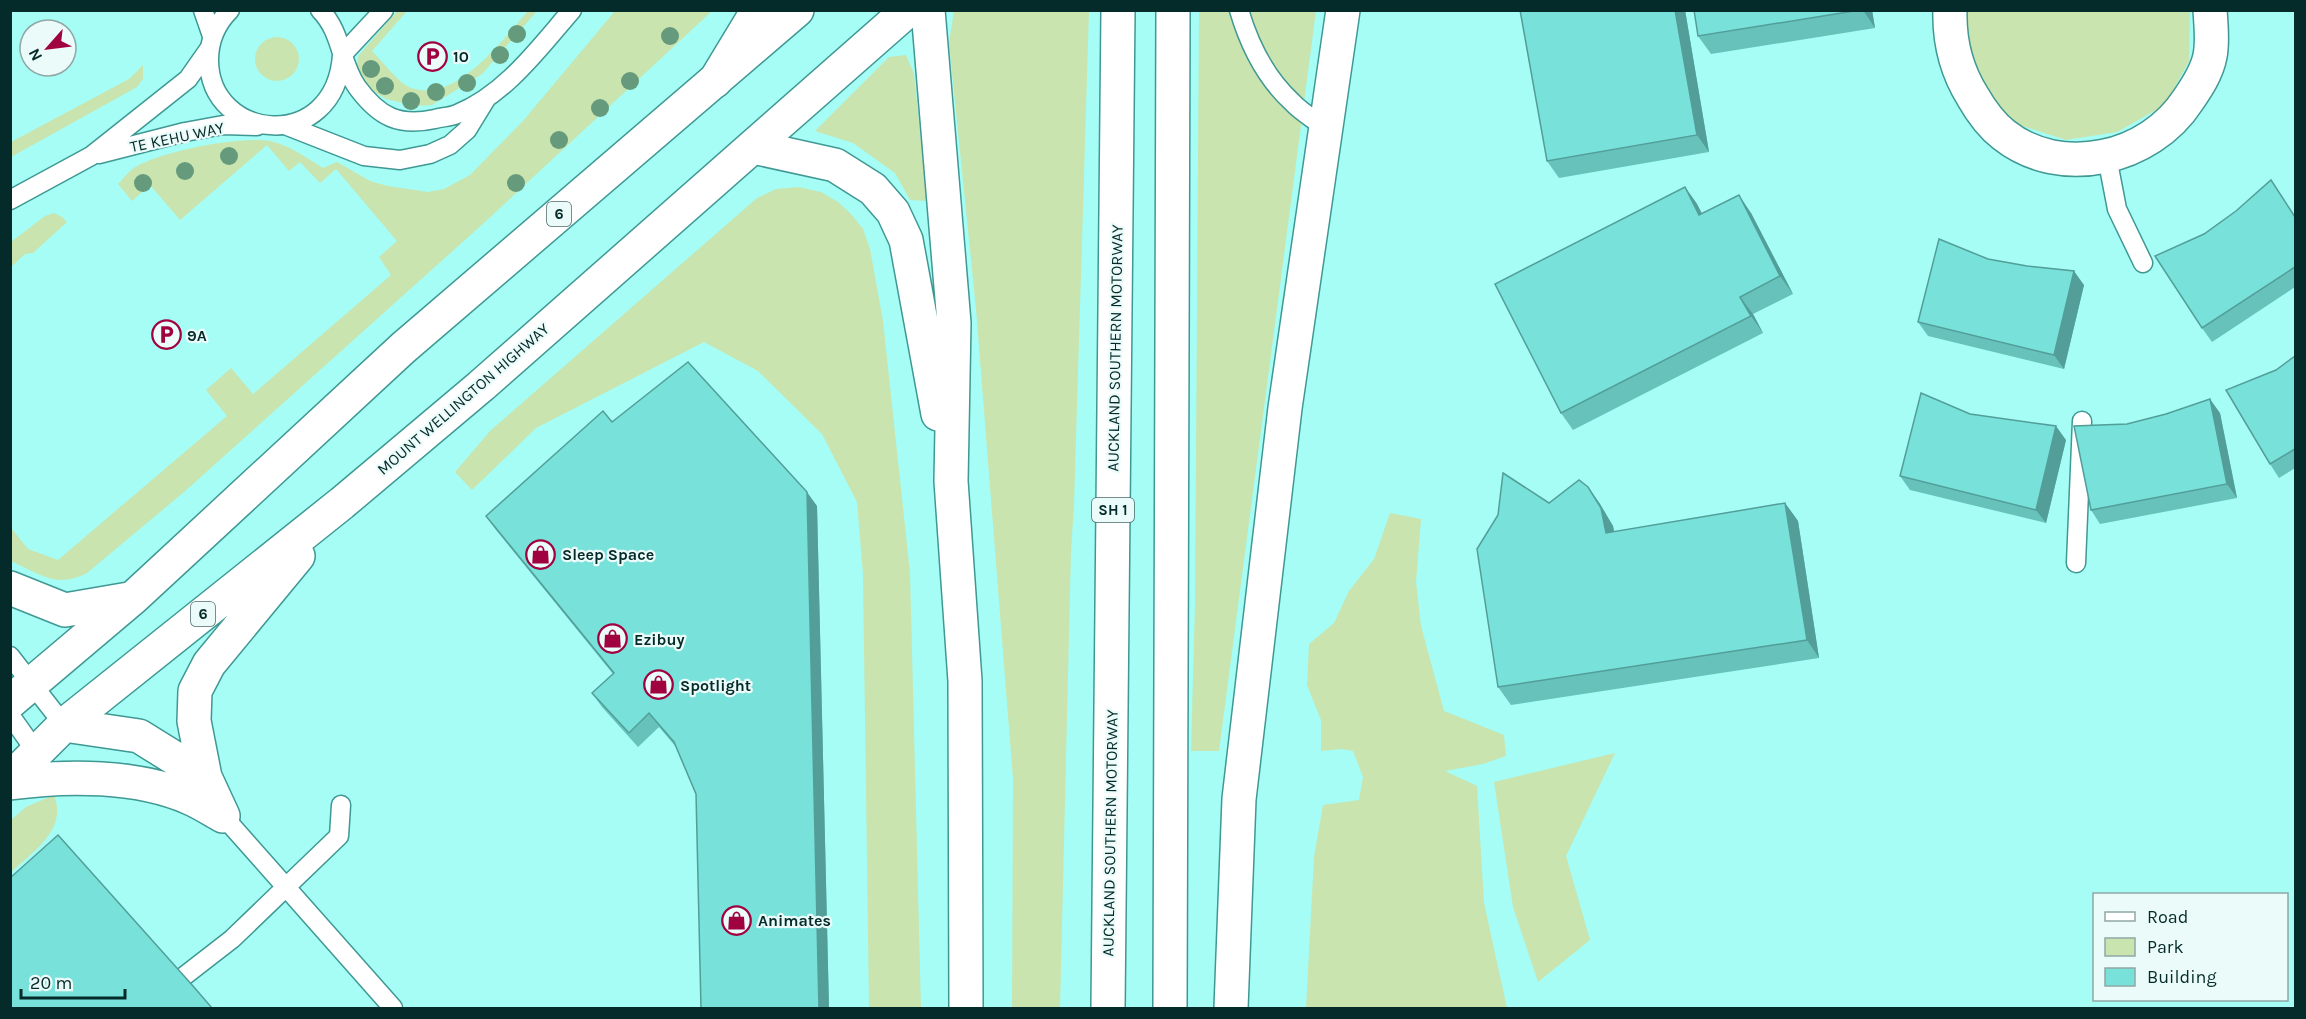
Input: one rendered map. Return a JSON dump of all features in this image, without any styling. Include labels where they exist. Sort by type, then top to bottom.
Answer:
[{"type":"main road","points":[[715,81],[758,10]]},
{"type":"main road","name":"6","points":[[21,693],[133,598],[403,348],[797,10]]},
{"type":"main road","name":"MOUNT WELLINGTON HIGHWAY","points":[[10,781],[64,725],[342,503],[490,378],[908,10]]},
{"type":"main road","points":[[927,10],[954,323],[951,481],[965,681],[966,1008]]},
{"type":"main road","name":"AUCKLAND SOUTHERN MOTORWAY","points":[[1108,1008],[1118,10]]},
{"type":"main road","points":[[1170,1008],[1173,10]]},
{"type":"main road","points":[[1232,1008],[1239,799],[1271,515],[1343,10]]},
{"type":"main road","points":[[1950,10],[1954,59],[1967,87],[1984,114],[2004,136],[2031,150],[2060,158],[2107,157],[2133,148],[2156,135],[2178,117],[2199,84],[2210,58],[2212,32],[2210,10]]},
{"type":"main road","points":[[753,147],[835,165],[873,189],[893,212],[906,240],[951,481]]},
{"type":"main road","points":[[223,816],[205,777],[194,721],[195,691],[208,664],[342,503]]},
{"type":"main road","points":[[10,588],[65,610],[133,598]]},
{"type":"main road","points":[[64,725],[139,736],[205,777]]},
{"type":"main road","points":[[10,781],[43,778],[121,780],[182,795],[223,816]]},
{"type":"lane","points":[[203,10],[211,42]]},
{"type":"lane","name":"TE KEHU WAY","points":[[10,200],[91,156],[188,79],[211,42],[221,19],[230,10]]},
{"type":"lane","name":"TE KEHU WAY","points":[[320,10],[338,35],[342,55],[356,85],[366,98],[374,107],[396,121],[416,123],[457,114],[487,97],[521,69],[572,10]]},
{"type":"lane","points":[[342,55],[384,10]]},
{"type":"lane","points":[[1239,10],[1258,58],[1277,86],[1293,104],[1325,128]]},
{"type":"lane","name":"TE KEHU WAY","points":[[211,42],[209,70],[215,90],[228,106],[245,119],[265,126]]},
{"type":"lane","name":"TE KEHU WAY","points":[[91,156],[185,132],[223,125],[285,125],[304,120],[320,108],[333,93],[340,74],[342,55]]},
{"type":"lane","name":"TE KEHU WAY","points":[[285,125],[364,156],[400,160],[430,154],[450,145],[466,130],[487,97]]},
{"type":"lane","points":[[2107,157],[2117,209],[2143,263]]},
{"type":"lane","points":[[2076,563],[2082,421]]},
{"type":"lane","points":[[10,656],[21,693],[64,725]]},
{"type":"lane","points":[[10,715],[37,753]]},
{"type":"lane","points":[[183,977],[232,939],[339,836],[341,805]]},
{"type":"lane","points":[[223,816],[393,1008]]},
{"type":"green space","points":[[954,10],[1089,11],[1071,551],[1060,1008],[1012,1008],[1013,779],[976,309],[949,43]]},
{"type":"green space","points":[[397,11],[407,11],[372,51],[405,85],[426,90],[443,87],[460,79],[491,53],[528,11],[537,11],[482,74],[432,105],[415,106],[386,99],[373,91],[370,92],[361,79],[357,65],[359,55]]},
{"type":"green space","points":[[615,11],[712,11],[485,222],[184,492],[87,573],[76,578],[57,580],[40,575],[11,561],[11,528],[28,549],[58,560],[227,416],[206,390],[231,368],[253,394],[391,275],[379,257],[397,241],[336,169],[320,183],[300,162],[289,171],[267,145],[180,220],[150,185],[132,201],[118,184],[130,171],[162,156],[202,146],[261,140],[287,147],[323,168],[337,162],[370,181],[388,186],[428,192],[444,189],[470,175],[523,121]]},
{"type":"green space","points":[[1199,11],[1316,11],[1219,751],[1191,751],[1195,604]]},
{"type":"green space","points":[[1967,11],[2190,11],[2189,61],[2165,105],[2117,132],[2066,140],[2010,122],[1973,65],[1962,33]]},
{"type":"green space","points":[[277,37],[292,44],[299,59],[292,74],[277,81],[262,74],[255,59],[262,44]]},
{"type":"green space","points":[[906,55],[914,74],[927,201],[910,200],[895,173],[853,143],[815,131],[889,57]]},
{"type":"green space","points":[[143,65],[143,79],[137,87],[11,157],[11,142],[129,79]]},
{"type":"green space","points":[[798,187],[821,192],[838,202],[863,229],[870,249],[883,321],[910,573],[921,1008],[869,1008],[863,574],[857,502],[822,434],[758,371],[704,342],[536,428],[472,490],[455,472],[491,430],[757,198],[776,189]]},
{"type":"green space","points":[[54,213],[67,222],[33,253],[25,254],[11,267],[11,242],[45,216]]},
{"type":"green space","points":[[1390,513],[1421,519],[1416,582],[1421,626],[1444,711],[1504,735],[1506,756],[1483,764],[1445,771],[1477,786],[1484,903],[1507,1008],[1306,1008],[1314,857],[1323,805],[1359,800],[1363,777],[1353,751],[1341,749],[1321,751],[1321,720],[1307,685],[1309,644],[1334,623],[1349,591],[1374,559]]},
{"type":"green space","points":[[1615,753],[1566,856],[1590,940],[1538,982],[1513,907],[1494,782]]},
{"type":"green space","points":[[54,795],[57,807],[52,829],[38,848],[11,872],[11,820],[26,807]]},
{"type":"building","points":[[1520,10],[1675,10],[1697,135],[1547,161]]},
{"type":"building","points":[[1694,10],[1860,10],[1698,36]]},
{"type":"building","points":[[2271,180],[2295,217],[2295,267],[2202,328],[2155,256],[2204,234],[2236,211]]},
{"type":"building","points":[[1685,187],[1699,215],[1739,195],[1780,276],[1740,297],[1751,316],[1561,413],[1495,284]]},
{"type":"building","points":[[1939,239],[1988,259],[2074,271],[2054,355],[1918,322]]},
{"type":"building","points":[[2295,356],[2295,449],[2270,464],[2226,390],[2276,370]]},
{"type":"building","points":[[688,362],[807,492],[819,1008],[701,1008],[696,794],[674,742],[649,713],[629,733],[592,693],[614,673],[486,516],[603,411],[612,422]]},
{"type":"building","points":[[1921,393],[1970,414],[2056,426],[2036,510],[1900,476]]},
{"type":"building","points":[[2210,399],[2227,484],[2091,510],[2074,426],[2127,424]]},
{"type":"building","points":[[1503,473],[1549,503],[1579,480],[1588,487],[1601,508],[1606,533],[1785,503],[1807,640],[1498,687],[1477,549],[1498,515]]},
{"type":"building","points":[[58,835],[212,1008],[10,1008],[10,878]]},
{"type":"place","name":"10","points":[[432,56]]},
{"type":"place","name":"9A","points":[[166,335]]},
{"type":"place","name":"Sleep Space","points":[[541,554]]},
{"type":"place","name":"Ezibuy","points":[[613,639]]},
{"type":"place","name":"Spotlight","points":[[659,685]]},
{"type":"place","name":"Animates","points":[[737,920]]}]
